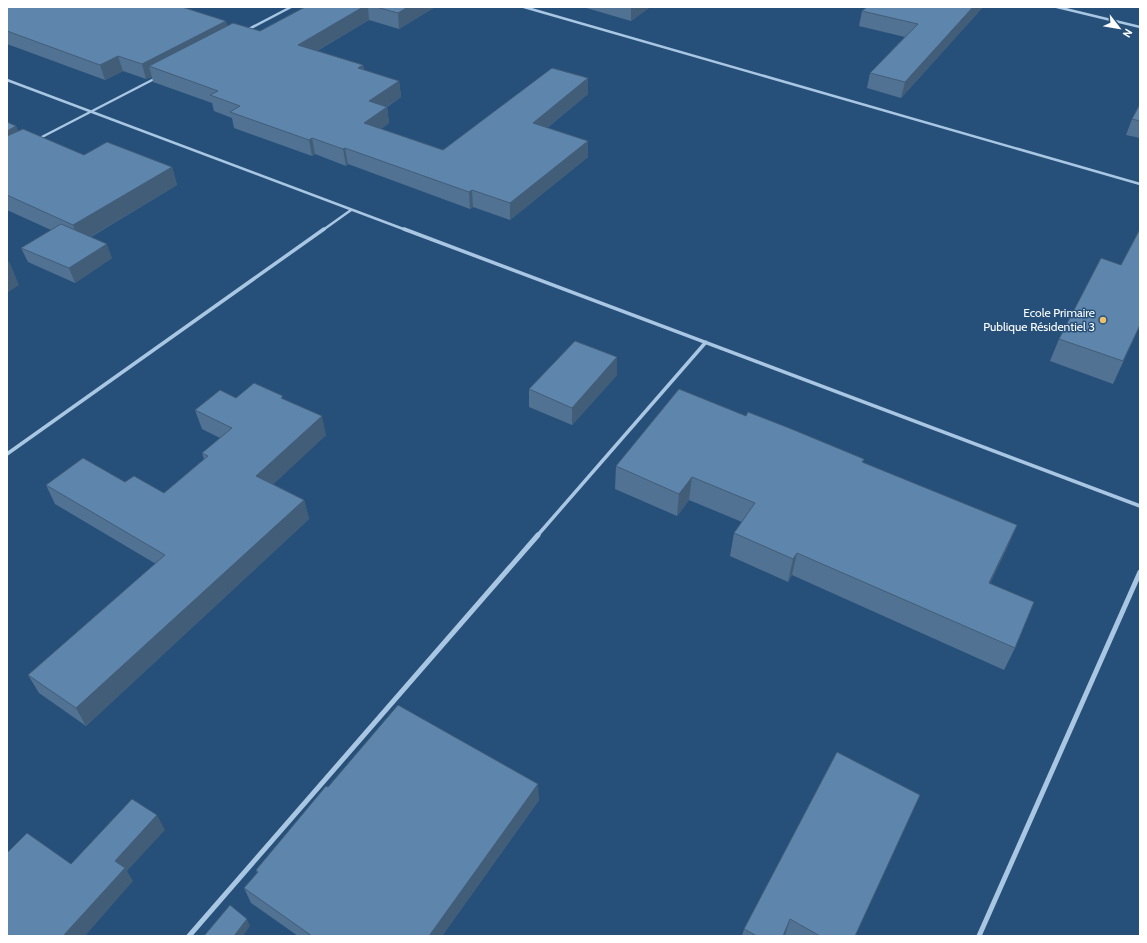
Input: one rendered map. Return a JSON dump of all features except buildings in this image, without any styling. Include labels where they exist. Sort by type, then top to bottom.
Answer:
[{"type":"street","points":[[243,32],[291,7]]},
{"type":"street","points":[[524,7],[1140,184]]},
{"type":"street","points":[[1057,7],[1140,27]]},
{"type":"street","points":[[35,141],[160,76]]},
{"type":"street","points":[[7,80],[1140,506]]},
{"type":"street","points":[[7,454],[351,210]]},
{"type":"street","points":[[189,936],[706,342]]},
{"type":"street","points":[[979,936],[1140,572]]},
{"type":"place","name":"Ecole Primaire Publique Résidentiel 3","points":[[1103,320]]}]
